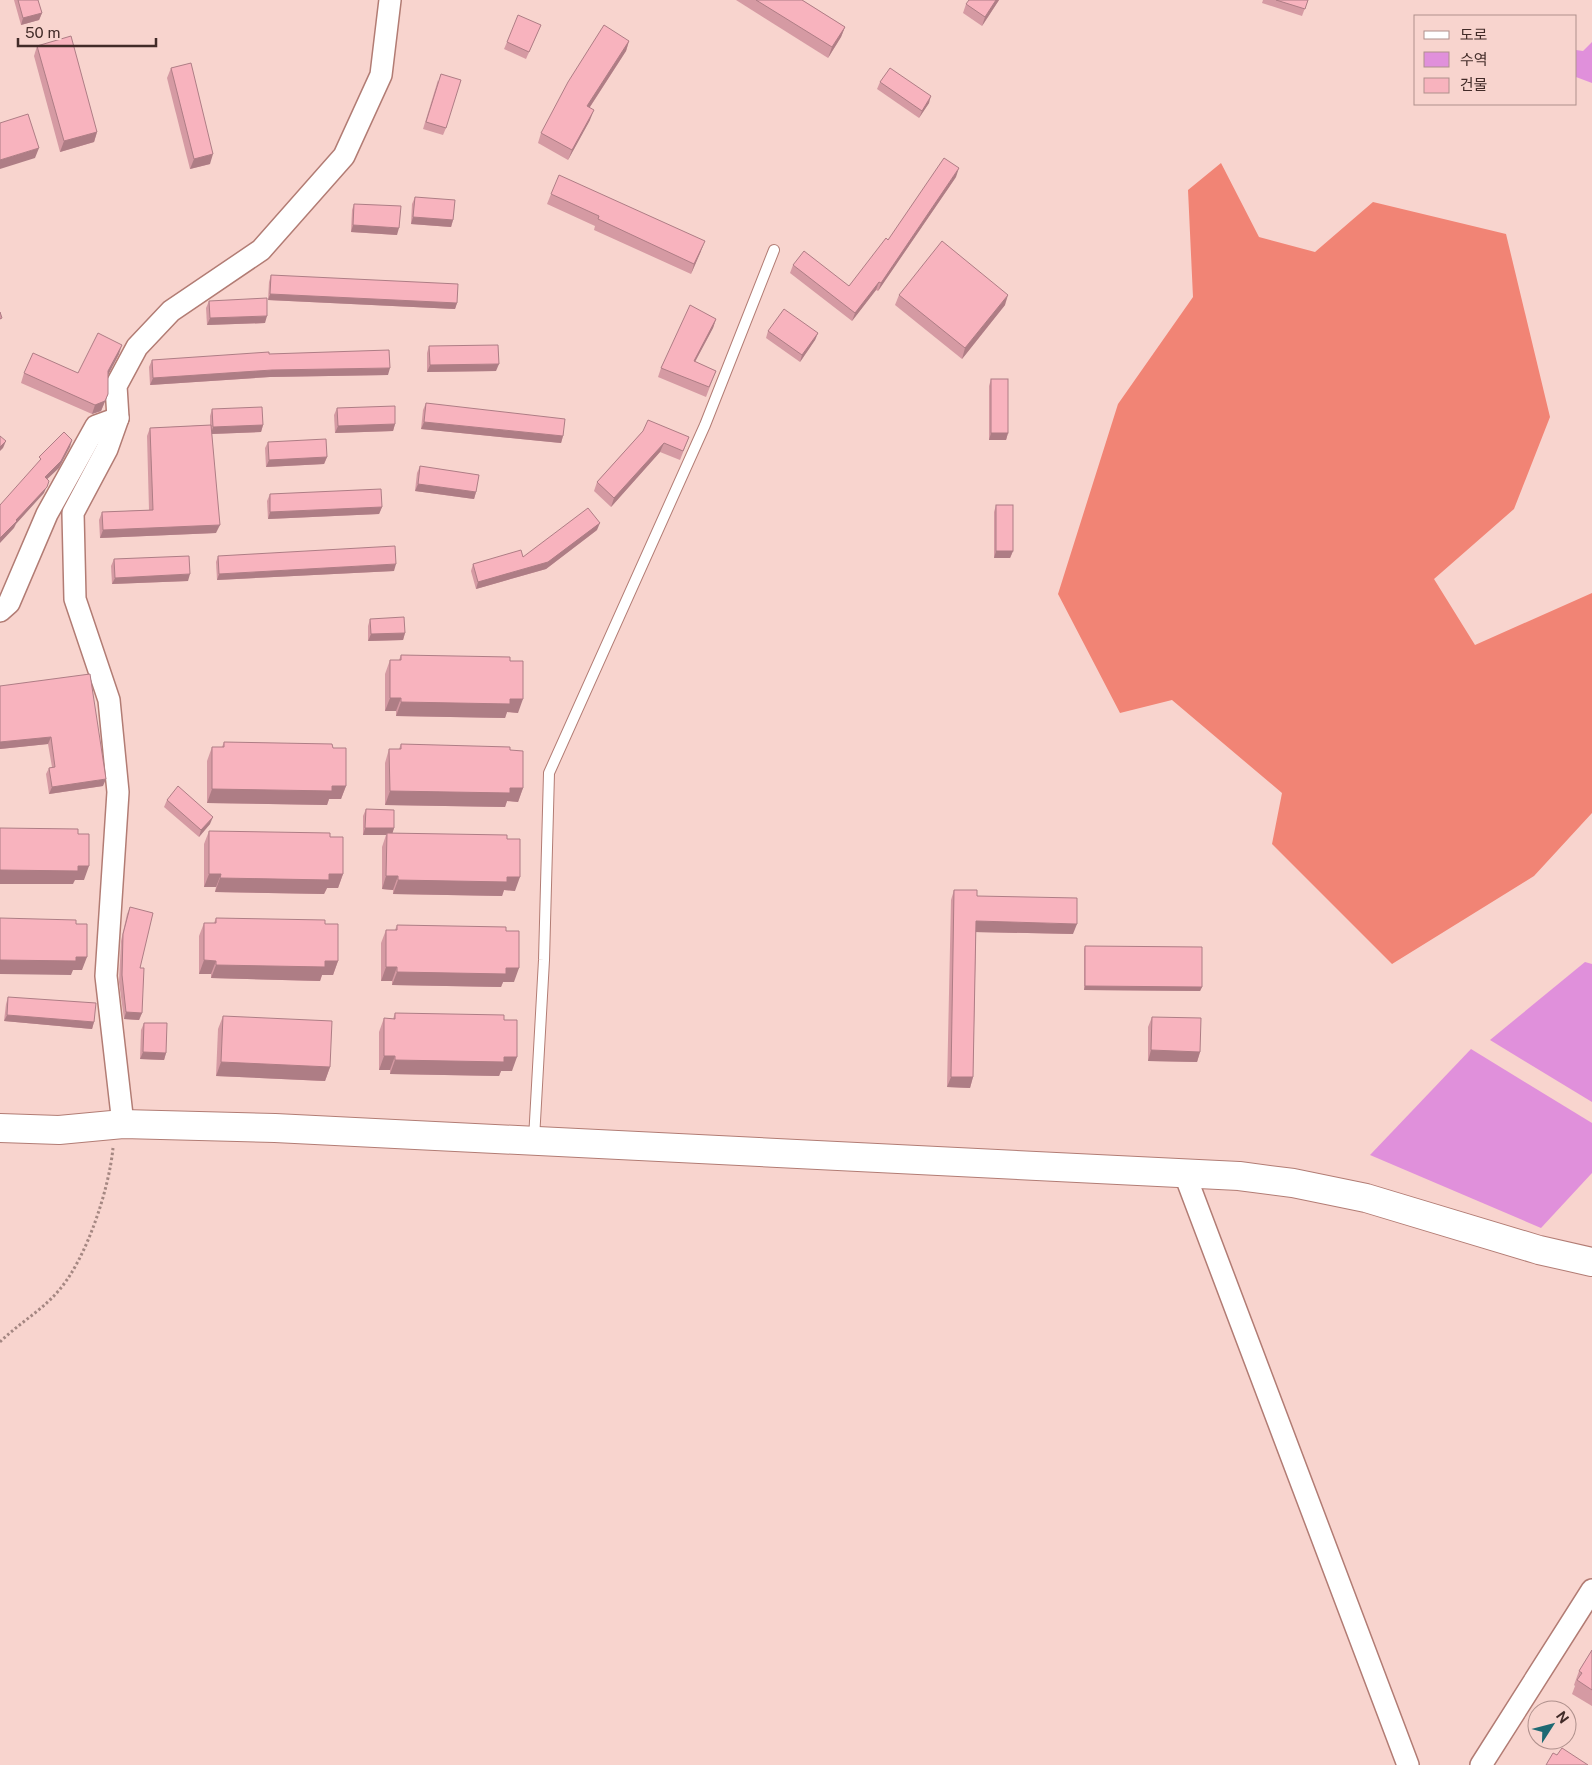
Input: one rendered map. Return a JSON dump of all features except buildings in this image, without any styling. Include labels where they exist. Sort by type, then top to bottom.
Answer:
[{"type":"street","points":[[118,1124],[106,976],[118,792],[109,700],[75,599],[73,513],[108,449],[118,418],[116,386],[137,347],[170,311],[261,250],[344,156],[381,75],[390,0]]},
{"type":"street","points":[[0,612],[9,603],[47,514],[96,426],[118,418]]},
{"type":"street","points":[[0,1128],[59,1130],[118,1124],[275,1128],[534,1140],[733,1152],[1184,1172],[1293,1183],[1347,1194],[1530,1247],[1592,1262]]},
{"type":"street","points":[[1184,1172],[1408,1765]]},
{"type":"street","points":[[1481,1765],[1592,1590]]},
{"type":"lane","points":[[534,1140],[544,960],[548,773],[704,425],[774,250]]},
{"type":"path","points":[[0,1342],[60,1289],[77,1261],[106,1188],[118,1124]]},
{"type":"shaded area","points":[[1221,163],[1259,237],[1315,252],[1373,202],[1506,234],[1550,417],[1514,509],[1434,579],[1475,645],[1592,593],[1592,813],[1534,876],[1392,964],[1272,844],[1282,793],[1172,700],[1120,713],[1058,594],[1118,404],[1193,297],[1188,190]]},
{"type":"water","points":[[1592,42],[1592,83],[1577,77],[1577,50],[1583,51]]},
{"type":"water","points":[[1585,962],[1592,964],[1592,1102],[1490,1040]]},
{"type":"water","points":[[1471,1049],[1592,1123],[1592,1173],[1541,1228],[1370,1155]]}]
